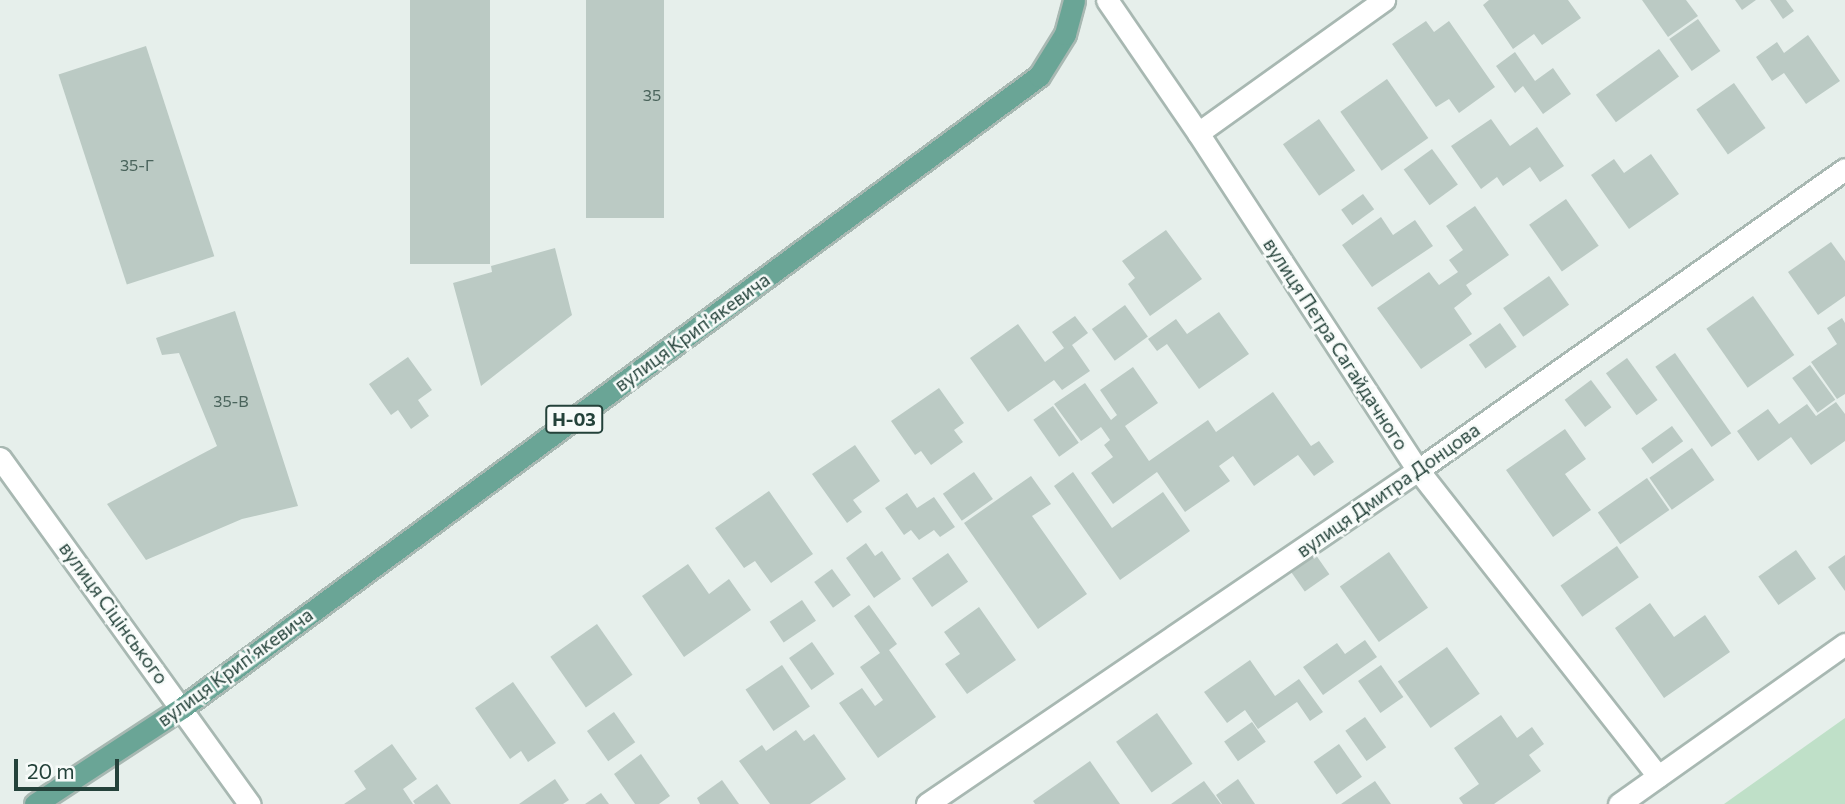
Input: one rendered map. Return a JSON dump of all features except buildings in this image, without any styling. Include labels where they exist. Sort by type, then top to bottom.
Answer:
[{"type":"main road","name":"вулиця Крипʼякевича","points":[[35,804],[183,707],[1039,76],[1065,34],[1074,0]]},
{"type":"street","name":"вулиця Петра Сагайдачного","points":[[1107,0],[1198,133],[1418,470],[1658,776]]},
{"type":"street","points":[[1198,133],[1384,0]]},
{"type":"street","name":"вулиця Дмитра Донцова","points":[[927,804],[1418,470],[1845,170]]},
{"type":"street","name":"вулиця Сіцінського","points":[[0,458],[183,707],[250,804]]},
{"type":"street","points":[[1619,804],[1845,644]]},
{"type":"green space","points":[[1845,718],[1845,804],[1724,804]]}]
